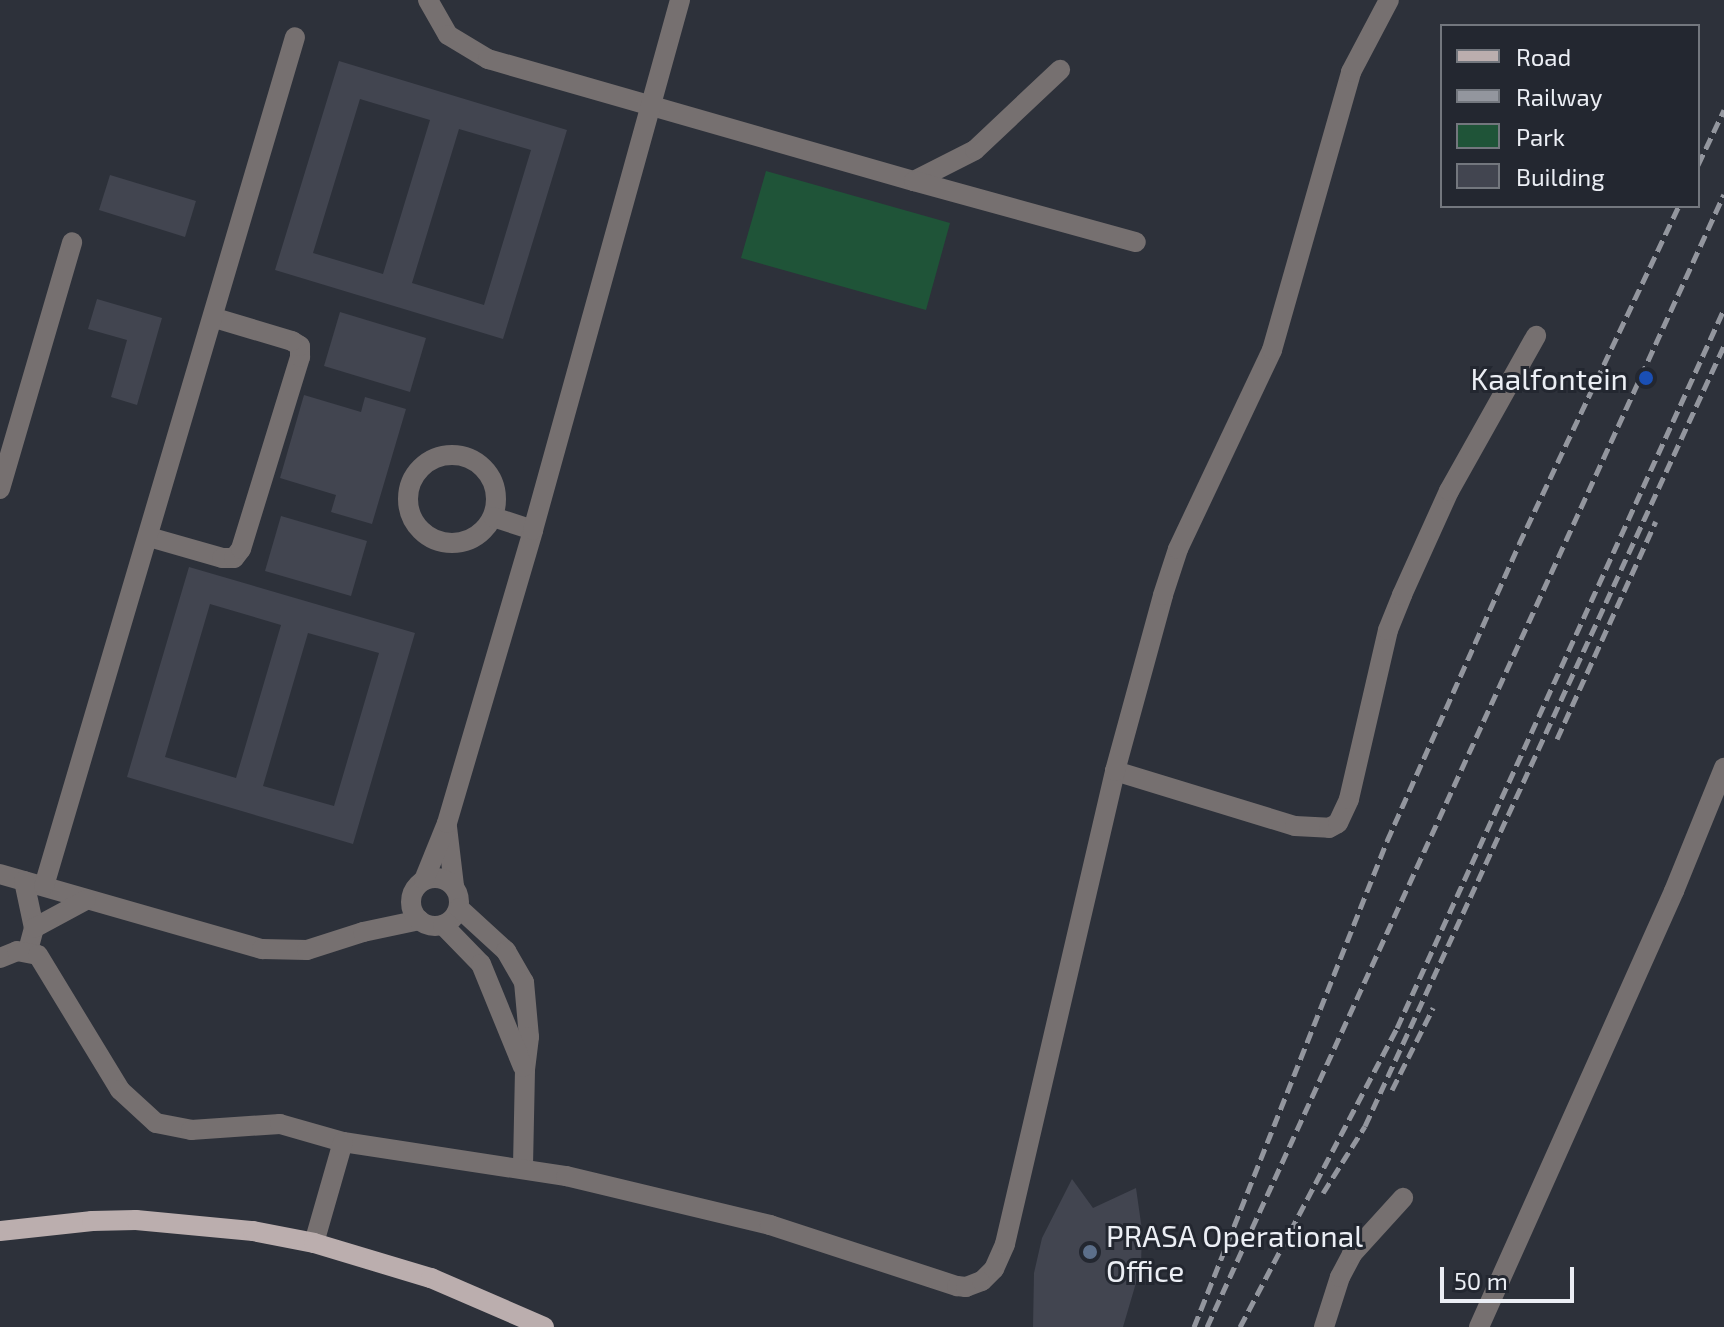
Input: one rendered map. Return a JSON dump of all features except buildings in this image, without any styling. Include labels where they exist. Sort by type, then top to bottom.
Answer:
[{"type":"main road","points":[[0,1231],[92,1221],[136,1220],[253,1231],[314,1243],[431,1278],[544,1327]]},
{"type":"street","points":[[428,0],[448,35],[488,59],[1136,242]]},
{"type":"street","points":[[363,932],[411,899],[424,880],[447,823],[654,106],[680,0]]},
{"type":"street","points":[[0,958],[28,951],[38,955],[120,1090],[156,1123],[191,1130],[269,1122],[343,1142],[523,1167],[648,1193],[770,1225],[957,1286],[966,1287],[982,1281],[994,1269],[1005,1244],[1115,771],[1178,549],[1272,350],[1351,72],[1389,0]]},
{"type":"street","points":[[44,886],[215,318],[295,37]]},
{"type":"street","points":[[914,181],[975,150],[1060,70]]},
{"type":"street","points":[[0,489],[72,242]]},
{"type":"street","points":[[149,537],[222,558],[234,558],[241,549],[296,372],[300,346],[215,318]]},
{"type":"street","points":[[1115,771],[1295,826],[1315,829],[1329,828],[1338,823],[1349,799],[1388,630],[1402,595],[1449,491],[1536,336]]},
{"type":"street","points":[[444,456],[475,461],[494,485],[496,500],[493,517],[472,539],[442,543],[427,537],[409,513],[410,482],[430,461],[444,456]]},
{"type":"street","points":[[493,517],[533,530]]},
{"type":"street","points":[[1479,1327],[1674,891],[1724,768]]},
{"type":"street","points":[[447,823],[459,908],[506,951],[522,977],[529,1004],[523,1167]]},
{"type":"street","points":[[0,874],[262,949],[307,950],[363,932],[420,920],[443,925],[481,964],[525,1070]]},
{"type":"street","points":[[424,880],[440,878],[454,886]]},
{"type":"street","points":[[24,881],[34,928],[28,951]]},
{"type":"street","points":[[411,899],[420,920]]},
{"type":"street","points":[[34,928],[86,900]]},
{"type":"street","points":[[443,925],[459,908]]},
{"type":"street","points":[[493,989],[522,977]]},
{"type":"street","points":[[314,1243],[343,1142]]},
{"type":"street","points":[[1324,1327],[1340,1277],[1352,1254],[1403,1198]]},
{"type":"green space","points":[[766,171],[950,223],[926,310],[741,258]]},
{"type":"railway","points":[[1700,161],[1724,110]]},
{"type":"railway","points":[[1207,1327],[1724,194]]},
{"type":"railway","points":[[1194,1327],[1387,841],[1519,544],[1678,208]]},
{"type":"railway","points":[[1240,1327],[1397,1028],[1724,309]]},
{"type":"railway","points":[[1323,1193],[1365,1126],[1724,346]]},
{"type":"railway","points":[[1557,739],[1656,521]]},
{"type":"railway","points":[[1392,1090],[1433,1008]]},
{"type":"place","name":"Kaalfontein","points":[[1646,378]]},
{"type":"place","name":"PRASA Operational Office","points":[[1090,1252]]}]
